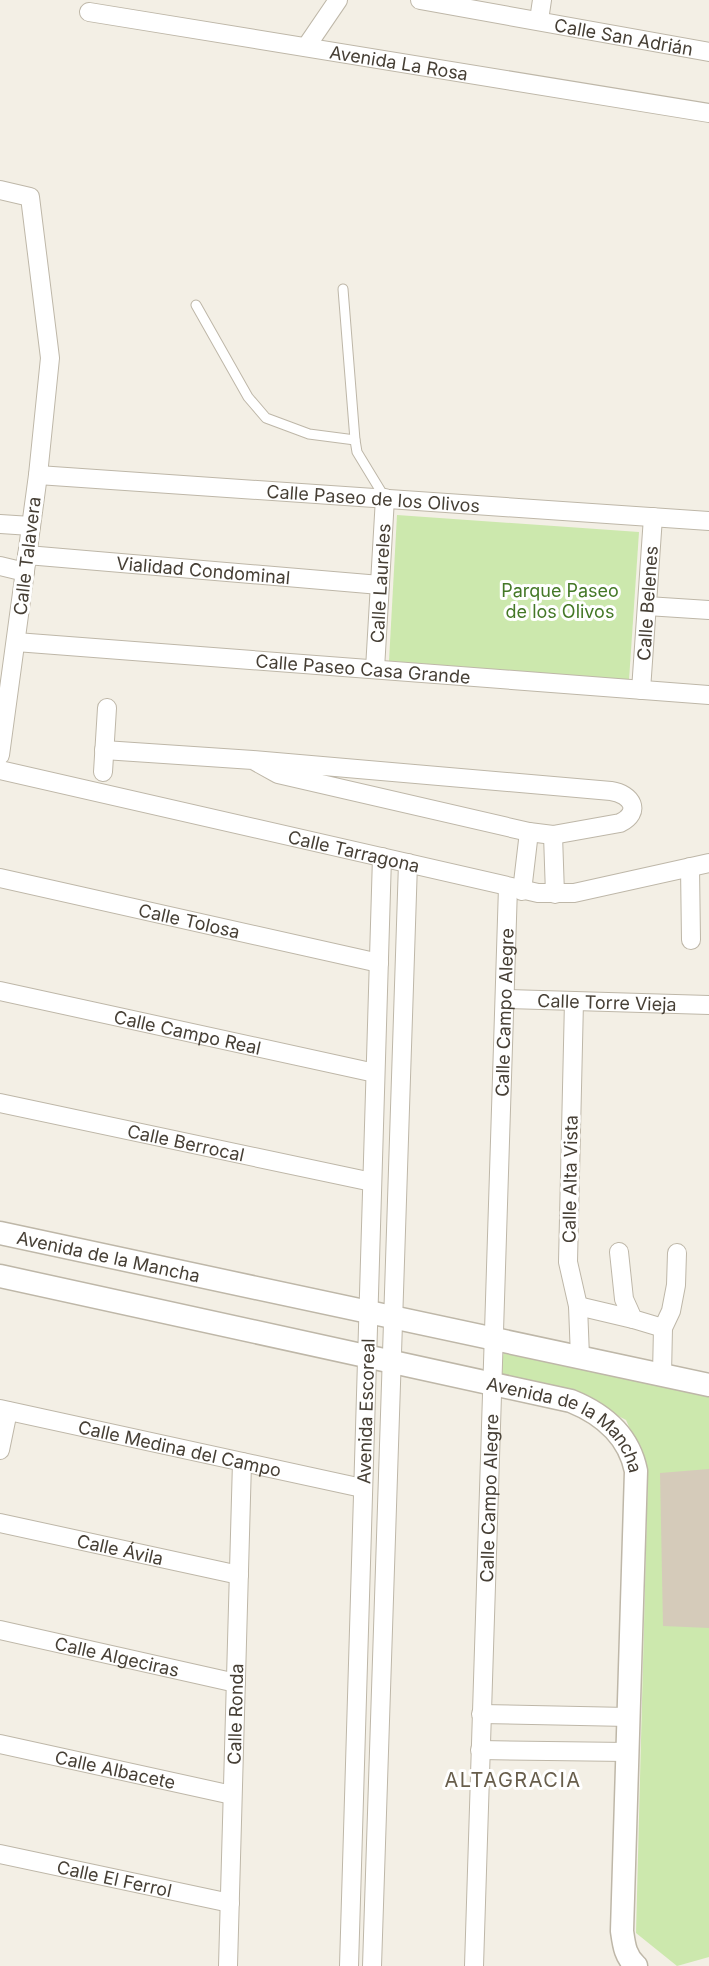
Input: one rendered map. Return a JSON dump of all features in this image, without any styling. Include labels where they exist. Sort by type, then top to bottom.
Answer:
[{"type":"street","points":[[306,47],[338,0]]},
{"type":"street","name":"Calle San Adrián","points":[[420,0],[709,52]]},
{"type":"street","points":[[539,20],[542,0]]},
{"type":"street","name":"Avenida La Rosa","points":[[89,12],[709,113]]},
{"type":"street","name":"Calle Talavera","points":[[0,190],[30,197],[50,358],[38,475],[0,755]]},
{"type":"street","name":"Calle Paseo de los Olivos","points":[[38,475],[709,521]]},
{"type":"street","name":"Calle Laureles","points":[[375,669],[385,498]]},
{"type":"street","name":"Calle Belenes","points":[[641,690],[653,517]]},
{"type":"street","points":[[0,524],[31,526]]},
{"type":"street","points":[[0,566],[26,563]]},
{"type":"street","name":"Vialidad Condominal","points":[[26,563],[380,585]]},
{"type":"street","points":[[647,606],[709,610]]},
{"type":"street","name":"Calle Paseo Casa Grande","points":[[16,642],[709,695]]},
{"type":"street","points":[[104,772],[107,708]]},
{"type":"street","points":[[104,750],[253,760],[611,791],[625,794],[631,801],[632,812],[620,823],[553,835],[529,832],[278,774],[253,760]]},
{"type":"street","points":[[349,790],[348,779],[353,769]]},
{"type":"street","name":"Calle Tarragona","points":[[0,770],[515,889],[555,894],[574,893],[709,863]]},
{"type":"street","name":"Calle Campo Alegre","points":[[474,1966],[505,999],[515,889],[529,832]]},
{"type":"street","points":[[553,835],[555,894]]},
{"type":"street","name":"Avenida Escoreal","points":[[348,1966],[382,857]]},
{"type":"street","name":"Avenida Escoreal","points":[[372,1966],[408,863]]},
{"type":"street","points":[[690,867],[691,940]]},
{"type":"street","name":"Calle Tolosa","points":[[0,878],[379,963]]},
{"type":"street","name":"Calle Campo Real","points":[[0,991],[375,1073]]},
{"type":"street","name":"Calle Torre Vieja","points":[[505,999],[709,1005]]},
{"type":"street","name":"Calle Alta Vista","points":[[574,1001],[568,1262],[578,1306],[580,1357]]},
{"type":"street","name":"Calle Berrocal","points":[[0,1103],[372,1182]]},
{"type":"street","name":"Avenida de la Mancha","points":[[0,1233],[709,1385]]},
{"type":"street","points":[[619,1252],[624,1299],[633,1319]]},
{"type":"street","points":[[663,1374],[663,1328],[671,1311],[676,1285],[677,1253]]},
{"type":"street","name":"Avenida de la Mancha","points":[[0,1276],[571,1401],[591,1409],[612,1427],[633,1456],[636,1471],[622,1931],[624,1949],[636,1966]]},
{"type":"street","points":[[578,1306],[663,1328]]},
{"type":"street","points":[[0,1450],[4,1410]]},
{"type":"street","name":"Calle Medina del Campo","points":[[4,1410],[362,1488]]},
{"type":"street","name":"Calle Ronda","points":[[228,1966],[242,1462]]},
{"type":"street","name":"Calle Ávila","points":[[0,1524],[239,1575]]},
{"type":"street","name":"Calle Algeciras","points":[[0,1629],[236,1683]]},
{"type":"street","points":[[481,1714],[628,1717]]},
{"type":"street","name":"Calle Albacete","points":[[0,1744],[232,1795]]},
{"type":"street","points":[[480,1750],[627,1752]]},
{"type":"street","name":"Calle El Ferrol","points":[[0,1854],[230,1903]]},
{"type":"lane","points":[[343,289],[357,452],[385,498]]},
{"type":"lane","points":[[196,305],[248,397],[266,418],[309,434],[355,440]]},
{"type":"green space","name":"Parque Paseo de los Olivos","points":[[397,515],[639,532],[629,680],[389,661]]},
{"type":"green space","points":[[504,1348],[709,1397],[709,1957],[677,1966],[636,1933],[648,1470],[626,1420],[563,1388],[501,1375]]},
{"type":"building","points":[[709,1469],[709,1628],[663,1626],[660,1473]]},
{"type":"district","name":"ALTAGRACIA","points":[[513,1780]]}]
